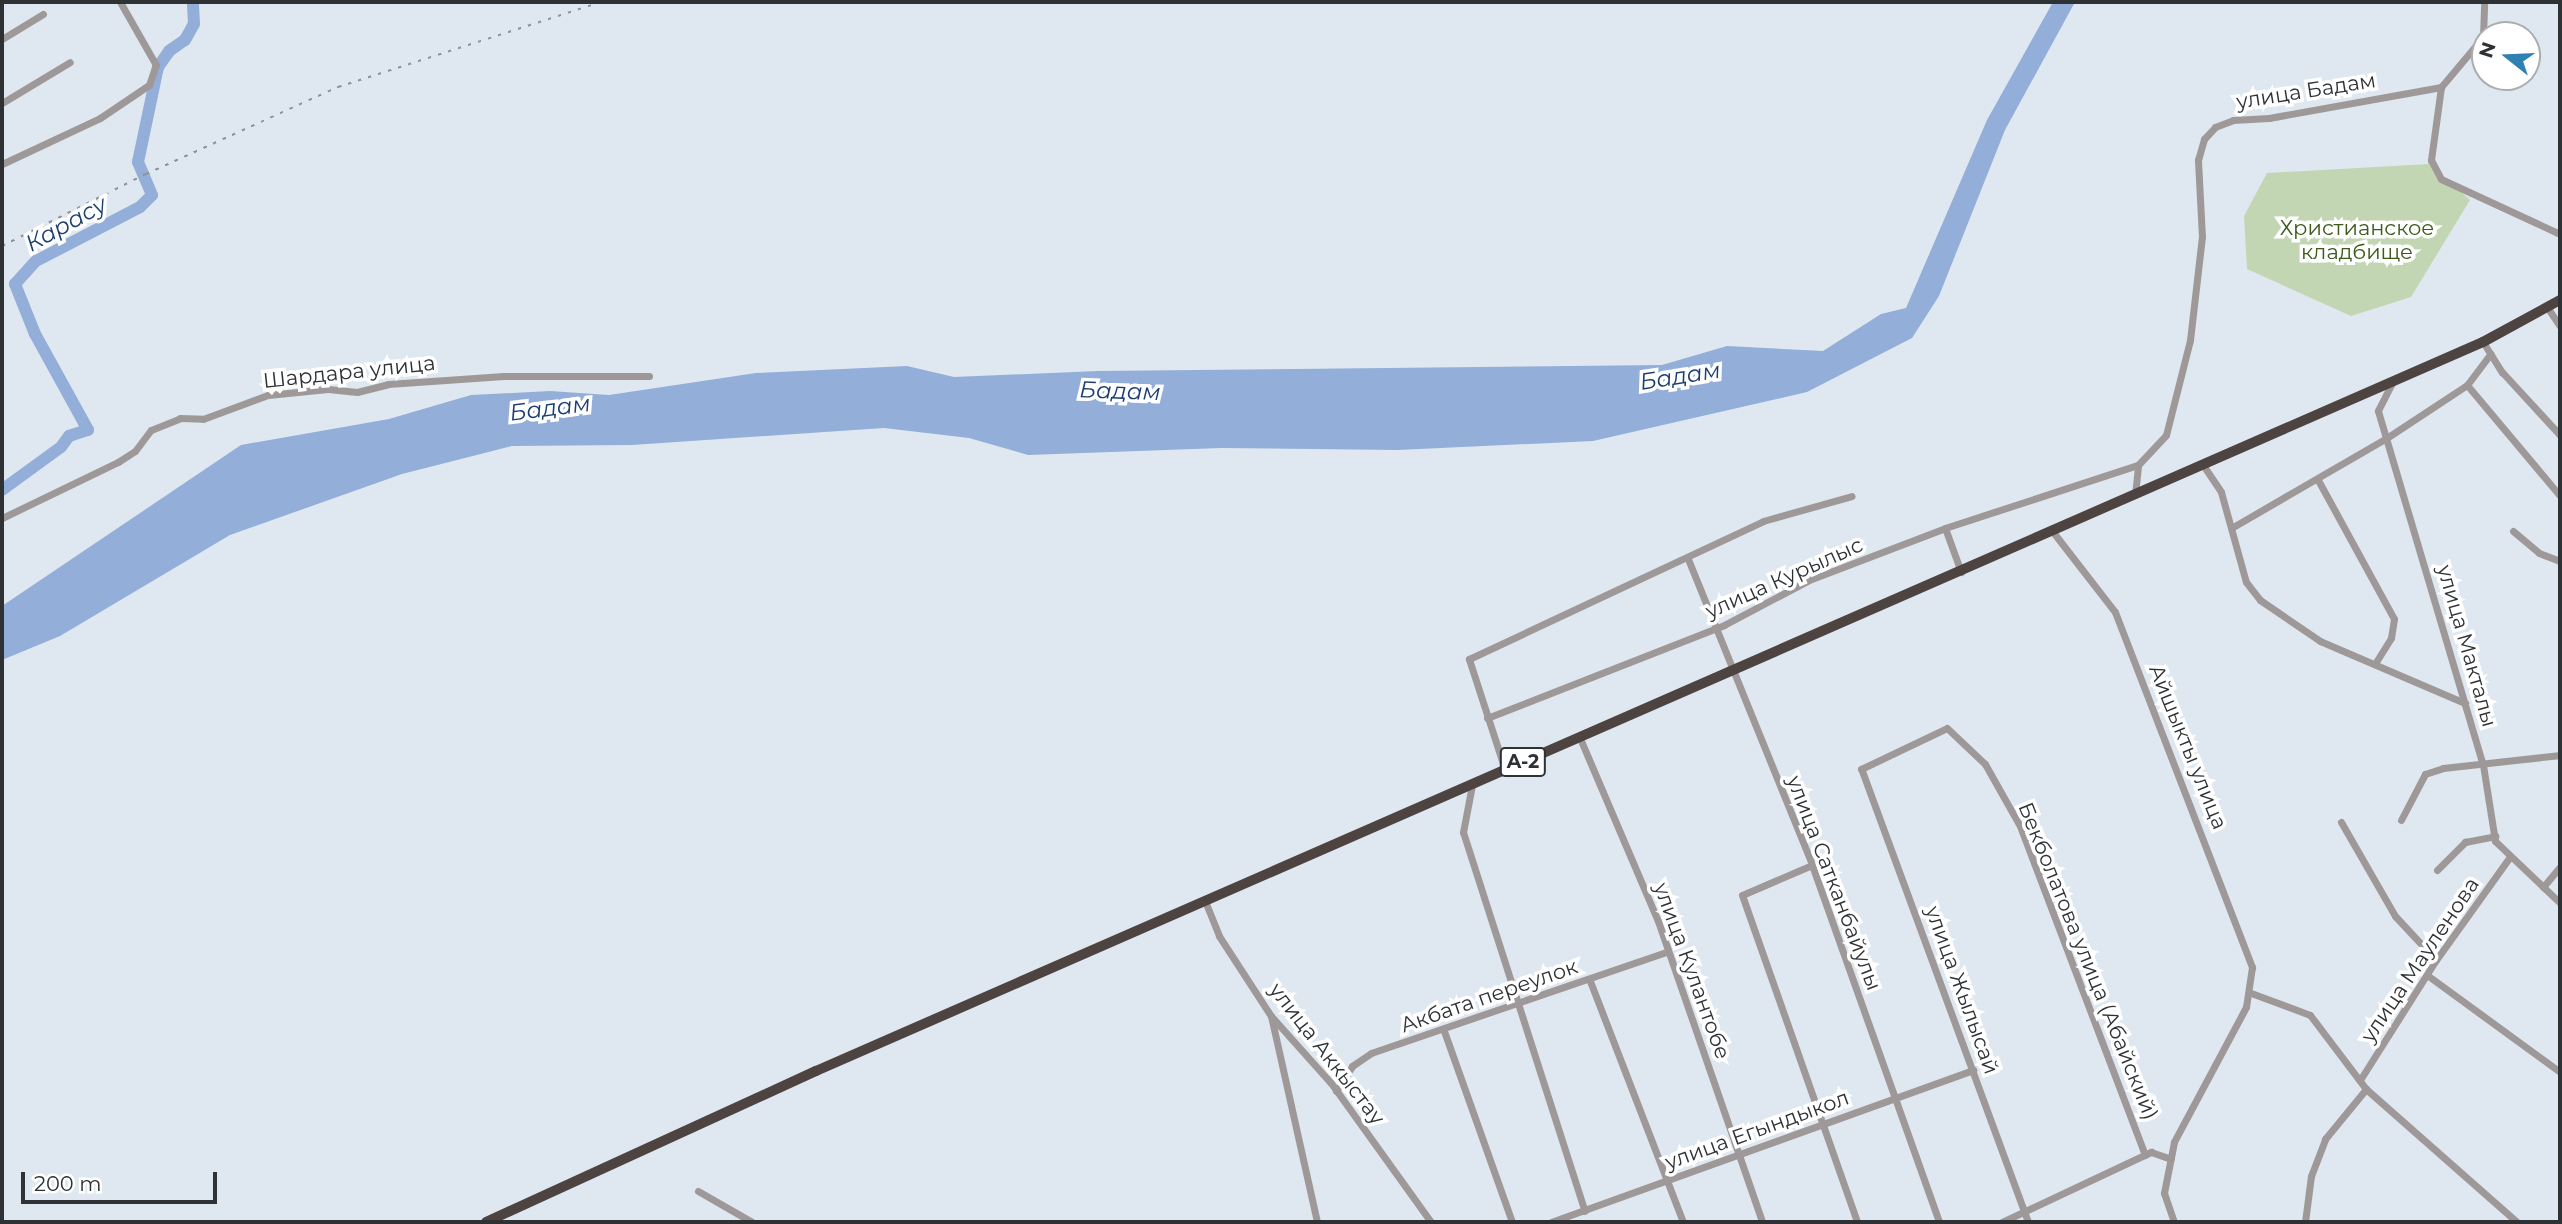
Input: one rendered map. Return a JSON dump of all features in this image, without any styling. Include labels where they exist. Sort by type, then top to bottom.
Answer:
[{"type":"highway","name":"A-2","points":[[486,1222],[816,1071],[1504,771],[1578,735],[1731,672],[2483,342],[2560,300]]},
{"type":"street","points":[[2,164],[100,118],[149,85],[156,65],[120,2]]},
{"type":"street","points":[[2484,2],[2484,21]]},
{"type":"street","points":[[2,39],[43,14]]},
{"type":"street","points":[[2471,52],[2441,87],[2431,160],[2441,179],[2560,234]]},
{"type":"street","points":[[2,103],[70,62]]},
{"type":"street","name":"улица Бадам","points":[[2137,465],[2166,435],[2190,340],[2202,237],[2198,160],[2204,139],[2215,127],[2233,120],[2269,118],[2441,87]]},
{"type":"street","points":[[2547,307],[2560,326]]},
{"type":"street","points":[[2483,342],[2490,354],[2560,435]]},
{"type":"street","points":[[2233,527],[2318,480],[2467,386],[2490,354]]},
{"type":"street","name":"Шардара улица","points":[[2,518],[118,462],[135,451],[151,430],[180,418],[203,419],[268,396],[328,388],[357,392],[388,384],[504,376],[649,376]]},
{"type":"street","name":"улица Макталы","points":[[2395,380],[2378,411],[2483,765],[2494,836],[2508,858],[2560,903]]},
{"type":"street","points":[[2467,386],[2560,496]]},
{"type":"street","points":[[2134,496],[2137,465]]},
{"type":"street","name":"улица Курылыс","points":[[1487,718],[1718,627],[1809,580],[1945,528],[2137,465]]},
{"type":"street","points":[[2203,465],[2221,492],[2251,591],[2320,641],[2376,662],[2465,703]]},
{"type":"street","points":[[2318,480],[2394,619],[2391,638],[2376,662]]},
{"type":"street","points":[[1504,771],[1469,659],[1763,522],[1852,496]]},
{"type":"street","points":[[1945,528],[1961,572]]},
{"type":"street","name":"Айшыкты улица","points":[[2053,531],[2115,611],[2239,925],[2252,967],[2251,993]]},
{"type":"street","points":[[2513,531],[2539,553],[2560,561]]},
{"type":"street","name":"улица Сатканбайулы","points":[[1688,559],[1718,627],[1731,672],[1812,865],[1939,1222]]},
{"type":"street","name":"Бекболатова улица (Абайский)","points":[[1861,769],[1947,728],[1986,764],[2020,826],[2145,1155]]},
{"type":"street","name":"улица Кулантобе","points":[[1578,735],[1658,920],[1762,1222]]},
{"type":"street","points":[[2401,820],[2424,774],[2560,754]]},
{"type":"street","name":"улица Жылысай","points":[[1861,769],[2028,1222]]},
{"type":"street","points":[[1472,785],[1462,832],[1585,1211]]},
{"type":"street","points":[[2341,822],[2395,916],[2436,960]]},
{"type":"street","points":[[2437,870],[2465,842],[2494,836]]},
{"type":"street","name":"улица Мауленова","points":[[2360,1080],[2436,960],[2508,858]]},
{"type":"street","points":[[1812,865],[1742,895],[1857,1222]]},
{"type":"street","points":[[2543,887],[2560,867]]},
{"type":"street","name":"улица Аккыстау","points":[[1205,901],[1219,936],[1271,1016],[1336,1091],[1431,1222]]},
{"type":"street","name":"Акбата переулок","points":[[1336,1091],[1352,1066],[1371,1053],[1444,1031],[1667,952]]},
{"type":"street","points":[[2427,975],[2560,1072]]},
{"type":"street","points":[[1590,981],[1683,1222]]},
{"type":"street","points":[[2174,1222],[2164,1193],[2174,1142],[2251,993],[2310,1015],[2367,1089],[2517,1222]]},
{"type":"street","points":[[1271,1016],[1317,1222]]},
{"type":"street","points":[[1444,1031],[1512,1222]]},
{"type":"street","name":"улица Егындыкол","points":[[1551,1222],[1740,1152],[1885,1103],[1894,1095],[1973,1070]]},
{"type":"street","points":[[2305,1222],[2311,1176],[2325,1139],[2367,1089]]},
{"type":"street","points":[[2002,1222],[2145,1155],[2171,1158]]},
{"type":"street","points":[[698,1191],[752,1222]]},
{"type":"green space","name":"Христианское кладбище","points":[[2429,164],[2470,200],[2411,297],[2351,316],[2247,269],[2244,216],[2267,173]]},
{"type":"water","name":"Бадам","points":[[2053,2],[2075,2],[2005,130],[1939,296],[1912,338],[1807,392],[1593,441],[1398,450],[1221,448],[1028,455],[969,438],[884,428],[632,445],[512,446],[402,474],[230,535],[60,636],[2,660],[2,606],[241,445],[389,419],[471,395],[550,391],[609,395],[756,373],[907,366],[954,377],[1098,371],[1662,365],[1727,346],[1823,351],[1881,314],[1906,308],[1987,120]]},
{"type":"waterway","name":"Карасу","points":[[2,490],[61,447],[69,436],[88,430],[35,334],[15,284],[36,261],[140,207],[152,195],[138,162],[158,67],[169,51],[185,40],[194,24],[193,2]]},
{"type":"railway","points":[[2,246],[146,174],[338,87],[601,2]]}]
